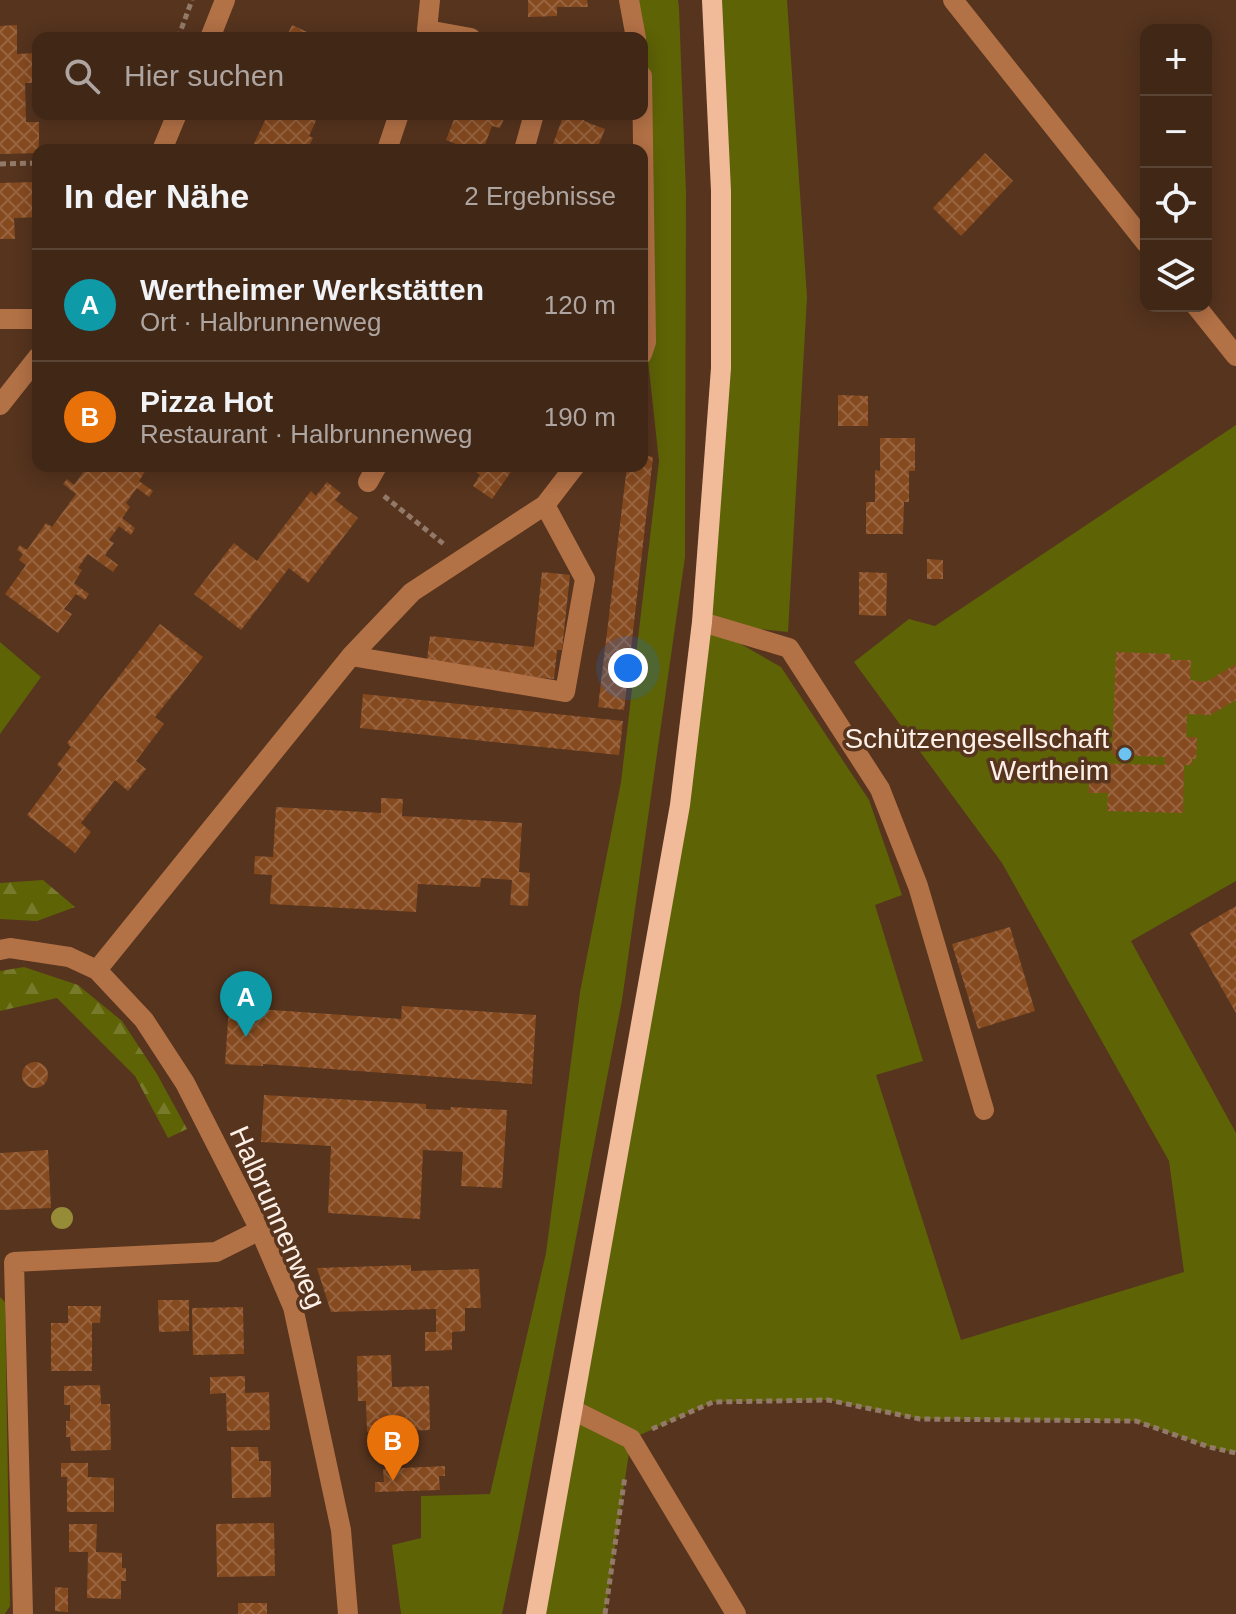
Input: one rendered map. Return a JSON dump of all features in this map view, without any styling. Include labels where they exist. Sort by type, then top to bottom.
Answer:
[{"type":"main road","points":[[536,1614],[680,805],[702,622],[721,368],[721,191],[712,0]]},
{"type":"street","points":[[212,32],[225,0]]},
{"type":"street","points":[[426,32],[430,0]]},
{"type":"street","points":[[629,0],[635,32]]},
{"type":"street","points":[[953,0],[1144,240]]},
{"type":"street","points":[[164,144],[174,120]]},
{"type":"street","points":[[389,144],[397,120]]},
{"type":"street","points":[[526,144],[532,120]]},
{"type":"street","points":[[643,120],[643,144]]},
{"type":"street","points":[[1201,312],[1236,356]]},
{"type":"street","points":[[0,319],[32,319]]},
{"type":"street","points":[[0,405],[32,365]]},
{"type":"street","points":[[97,970],[351,656],[412,592],[545,505],[570,472]]},
{"type":"street","points":[[351,656],[565,692],[585,579],[545,505]]},
{"type":"street","points":[[702,622],[789,648],[880,789],[918,886],[984,1110]]},
{"type":"street","name":"Halbrunnenweg","points":[[0,950],[10,948],[69,957],[97,970],[144,1020],[185,1083],[260,1230],[293,1307],[341,1530],[348,1614]]},
{"type":"street","points":[[23,1614],[7,1262],[216,1252],[260,1230]]},
{"type":"street","points":[[573,1410],[631,1439],[736,1614]]},
{"type":"path","points":[[180,32],[192,0]]},
{"type":"path","points":[[0,164],[32,163]]},
{"type":"path","points":[[373,474],[462,559]]},
{"type":"path","points":[[605,1614],[631,1439],[713,1402],[828,1400],[920,1419],[1136,1421],[1209,1447],[1236,1453]]},
{"type":"green space","points":[[629,0],[678,0],[686,193],[685,557],[622,1000],[502,1614],[401,1614],[392,1545],[421,1538],[421,1496],[490,1494],[546,1253],[580,992],[621,782],[659,461],[648,360],[648,144],[643,144],[643,120],[648,120],[648,32],[640,32]]},
{"type":"green space","points":[[712,0],[787,0],[807,297],[788,632],[704,623],[781,667],[869,800],[902,895],[875,905],[923,1061],[876,1075],[961,1340],[1184,1272],[1169,1161],[1002,863],[854,662],[909,619],[935,626],[1236,425],[1236,881],[1131,941],[1236,1133],[1236,1453],[1209,1447],[1136,1421],[920,1419],[828,1400],[713,1402],[631,1439],[605,1614],[536,1614],[680,805],[721,368]]},
{"type":"green space","points":[[0,642],[41,677],[0,734]]},
{"type":"green space","points":[[43,880],[75,907],[37,921],[0,919],[0,883]]},
{"type":"green space","points":[[24,967],[78,985],[122,1021],[157,1074],[187,1129],[168,1138],[135,1076],[57,998],[0,1011],[0,971]]},
{"type":"green space","points":[[0,1297],[5,1302],[10,1606],[5,1614],[0,1614]]},
{"type":"building","points":[[528,0],[587,0],[588,7],[557,7],[557,16],[528,17]]},
{"type":"building","points":[[17,25],[17,54],[32,53],[32,83],[25,83],[26,122],[39,122],[39,144],[32,144],[32,153],[0,154],[0,26]]},
{"type":"building","points":[[292,25],[307,32],[289,32]]},
{"type":"building","points":[[265,120],[316,120],[309,136],[313,138],[310,144],[254,144]]},
{"type":"building","points":[[454,120],[503,120],[500,128],[492,126],[485,144],[456,144],[446,140]]},
{"type":"building","points":[[562,120],[584,120],[605,129],[599,144],[553,144]]},
{"type":"building","points":[[985,153],[1013,181],[961,236],[933,208]]},
{"type":"building","points":[[32,182],[32,217],[14,218],[15,239],[0,239],[0,183]]},
{"type":"building","points":[[838,395],[868,396],[868,426],[838,426]]},
{"type":"building","points":[[880,438],[915,438],[915,471],[909,471],[909,502],[904,502],[903,534],[866,534],[866,502],[875,502],[875,470],[880,471]]},
{"type":"building","points":[[648,456],[653,457],[624,710],[598,707],[626,472],[648,472]]},
{"type":"building","points":[[84,472],[145,472],[139,481],[153,491],[149,497],[137,488],[126,503],[130,507],[122,518],[135,528],[131,535],[119,526],[109,540],[114,543],[105,555],[118,565],[113,572],[88,554],[78,568],[82,570],[74,583],[89,594],[85,600],[76,594],[64,609],[72,614],[58,633],[5,594],[26,565],[19,560],[23,554],[17,550],[20,545],[27,550],[46,523],[52,527],[76,494],[63,484],[67,479],[74,485]]},
{"type":"building","points":[[476,472],[511,472],[492,499],[473,486],[480,475]]},
{"type":"building","points":[[327,482],[341,493],[335,500],[358,518],[308,583],[289,568],[241,630],[194,594],[234,543],[257,561],[311,491],[316,496]]},
{"type":"building","points":[[927,559],[943,560],[943,579],[927,579]]},
{"type":"building","points":[[542,572],[570,575],[562,650],[557,650],[554,679],[426,666],[430,636],[534,647]]},
{"type":"building","points":[[859,572],[887,573],[886,616],[859,615]]},
{"type":"building","points":[[160,624],[203,657],[155,717],[164,724],[136,761],[146,769],[128,791],[115,780],[81,823],[91,832],[75,853],[27,815],[62,769],[57,765],[71,747],[67,743]]},
{"type":"building","points":[[1116,652],[1170,654],[1170,660],[1191,660],[1190,680],[1206,682],[1236,664],[1236,700],[1210,715],[1187,714],[1186,737],[1197,737],[1196,759],[1192,759],[1192,765],[1184,765],[1183,813],[1107,811],[1108,793],[1089,793],[1089,763],[1165,765],[1165,757],[1112,755]]},
{"type":"building","points":[[363,694],[623,721],[619,755],[360,728]]},
{"type":"building","points":[[381,798],[403,799],[402,816],[522,823],[519,872],[530,873],[528,906],[510,905],[512,880],[481,878],[480,887],[418,884],[416,912],[270,904],[272,875],[254,874],[255,856],[273,857],[276,807],[381,813]]},
{"type":"building","points":[[1236,906],[1236,1013],[1190,933]]},
{"type":"building","points":[[1010,927],[1035,1011],[978,1029],[952,944]]},
{"type":"building","points":[[402,1006],[536,1015],[532,1084],[263,1064],[225,1064],[229,1007],[401,1019]]},
{"type":"building","points":[[35,1062],[44,1066],[48,1075],[44,1084],[35,1088],[26,1084],[22,1075],[26,1066]]},
{"type":"building","points":[[264,1095],[426,1104],[426,1109],[507,1110],[502,1188],[461,1186],[463,1152],[423,1150],[420,1219],[328,1213],[331,1146],[261,1142]]},
{"type":"building","points":[[48,1150],[51,1208],[0,1210],[0,1153]]},
{"type":"building","points":[[411,1265],[411,1271],[479,1269],[481,1308],[465,1308],[465,1331],[452,1332],[452,1350],[425,1351],[425,1332],[436,1332],[436,1309],[331,1312],[317,1268]]},
{"type":"building","points":[[158,1300],[189,1300],[189,1331],[159,1332]]},
{"type":"building","points":[[68,1306],[101,1306],[100,1323],[92,1323],[92,1371],[51,1371],[51,1323],[68,1323]]},
{"type":"building","points":[[243,1307],[244,1354],[193,1355],[192,1308]]},
{"type":"building","points":[[391,1355],[392,1387],[429,1386],[430,1430],[367,1432],[366,1401],[358,1401],[357,1356]]},
{"type":"building","points":[[245,1376],[245,1393],[269,1392],[270,1430],[227,1431],[226,1393],[210,1394],[210,1377]]},
{"type":"building","points":[[100,1385],[101,1404],[110,1404],[111,1450],[71,1451],[70,1437],[66,1437],[70,1405],[64,1405],[64,1386]]},
{"type":"building","points":[[231,1447],[258,1447],[259,1461],[271,1461],[271,1497],[232,1498]]},
{"type":"building","points":[[61,1463],[88,1463],[88,1477],[114,1478],[114,1512],[67,1512],[67,1477],[61,1477]]},
{"type":"building","points":[[445,1466],[445,1476],[439,1476],[440,1490],[375,1492],[375,1482],[384,1482],[383,1469]]},
{"type":"building","points":[[274,1523],[275,1576],[217,1577],[216,1524]]},
{"type":"building","points":[[69,1524],[97,1524],[96,1552],[122,1553],[126,1581],[121,1581],[121,1599],[87,1598],[88,1552],[69,1552]]},
{"type":"building","points":[[55,1587],[68,1588],[68,1612],[55,1611]]},
{"type":"building","points":[[238,1603],[267,1603],[267,1614],[238,1614]]},
{"type":"place","name":"Schützengesellschaft Wertheim","points":[[1125,754]]},
{"type":"place","name":"Wertheimer Werkstätten","points":[[246,1037]]},
{"type":"place","name":"Pizza Hot","points":[[393,1481]]}]
